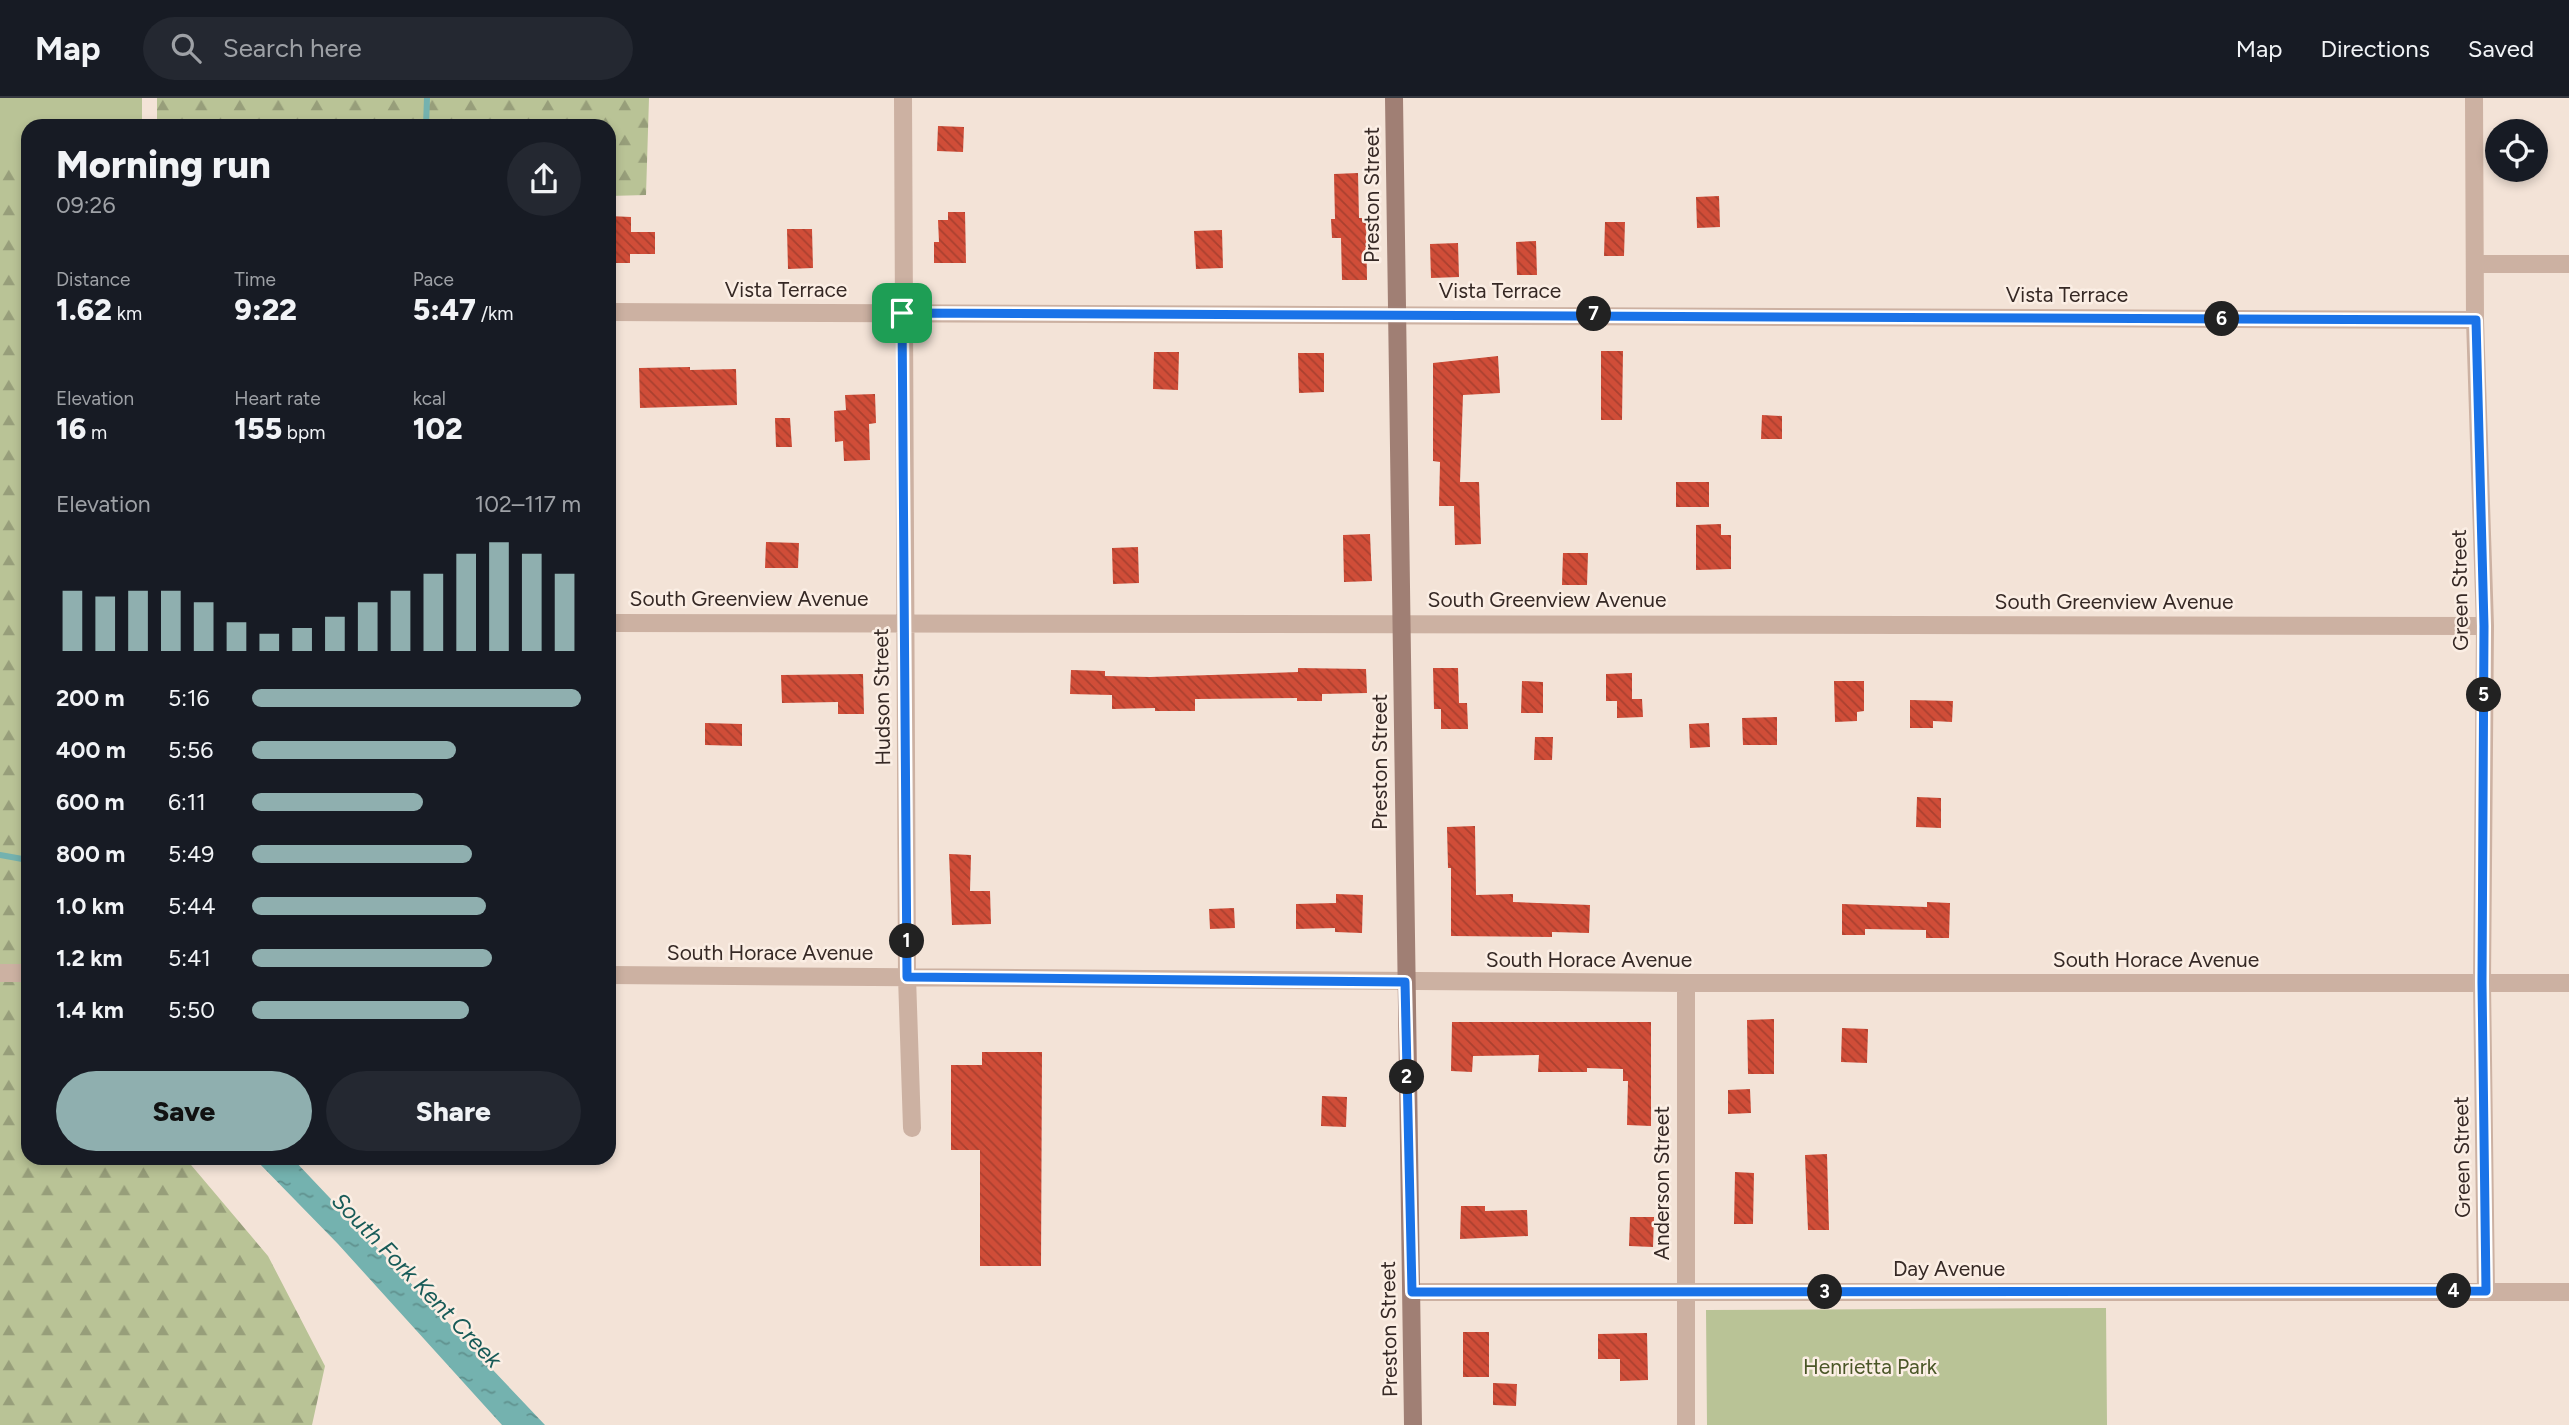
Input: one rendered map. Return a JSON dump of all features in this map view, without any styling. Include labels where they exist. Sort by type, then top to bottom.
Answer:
[{"type":"street","name":"Hudson Street","points":[[903,98],[907,977],[912,1128]]},
{"type":"street","name":"Preston Street","points":[[1394,98],[1413,1425]]},
{"type":"street","name":"Green Street","points":[[2473,98],[2484,626],[2482,982],[2486,1291]]},
{"type":"street","points":[[2475,264],[2569,264]]},
{"type":"street","name":"Vista Terrace","points":[[616,312],[1396,313],[2476,320]]},
{"type":"street","name":"South Greenview Avenue","points":[[616,622],[2484,626]]},
{"type":"street","points":[[0,973],[21,973]]},
{"type":"street","name":"South Horace Avenue","points":[[616,975],[1686,984],[2569,983]]},
{"type":"street","name":"Anderson Street","points":[[1686,984],[1686,1425]]},
{"type":"street","name":"Day Avenue","points":[[1412,1292],[2569,1292]]},
{"type":"green space","points":[[0,98],[142,98],[142,119],[21,119],[21,956],[0,956]]},
{"type":"green space","points":[[157,98],[649,98],[646,195],[616,196],[616,119],[157,119]]},
{"type":"green space","points":[[0,164],[21,164],[21,1165],[191,1165],[268,1256],[325,1366],[312,1425],[0,1425]]},
{"type":"green space","name":"Henrietta Park","points":[[2106,1308],[2107,1425],[1707,1425],[1706,1310]]},
{"type":"water","points":[[261,1165],[299,1165],[545,1425],[502,1425],[338,1244]]},
{"type":"building","points":[[938,126],[964,127],[963,152],[937,151]]},
{"type":"building","points":[[1358,173],[1359,218],[1366,218],[1367,280],[1342,280],[1341,238],[1332,238],[1331,219],[1335,219],[1334,174]]},
{"type":"building","points":[[1719,196],[1720,227],[1697,228],[1696,197]]},
{"type":"building","points":[[948,212],[965,212],[966,263],[934,263],[934,242],[939,242],[938,220],[948,220]]},
{"type":"building","points":[[616,216],[631,217],[631,232],[655,232],[655,254],[630,254],[630,263],[616,263]]},
{"type":"building","points":[[1605,222],[1625,222],[1624,256],[1604,256]]},
{"type":"building","points":[[787,229],[812,229],[813,268],[788,269]]},
{"type":"building","points":[[1222,230],[1223,268],[1196,269],[1194,231]]},
{"type":"building","points":[[1536,241],[1537,275],[1517,275],[1516,242]]},
{"type":"building","points":[[1458,243],[1459,277],[1431,278],[1430,244]]},
{"type":"building","points":[[1601,351],[1623,351],[1622,420],[1601,420]]},
{"type":"building","points":[[1154,352],[1179,352],[1178,390],[1153,389]]},
{"type":"building","points":[[1298,353],[1324,353],[1324,392],[1299,393]]},
{"type":"building","points":[[1498,356],[1500,393],[1463,395],[1460,482],[1479,482],[1481,544],[1455,545],[1454,506],[1439,506],[1440,462],[1433,461],[1433,363]]},
{"type":"building","points":[[690,367],[690,370],[736,369],[737,405],[640,408],[639,368]]},
{"type":"building","points":[[875,394],[876,423],[869,424],[870,460],[844,461],[843,441],[835,442],[834,411],[846,410],[845,395]]},
{"type":"building","points":[[1762,415],[1782,416],[1782,439],[1761,439]]},
{"type":"building","points":[[775,418],[790,418],[792,447],[776,447]]},
{"type":"building","points":[[1676,482],[1709,482],[1709,507],[1676,507]]},
{"type":"building","points":[[1721,524],[1721,535],[1731,535],[1731,569],[1696,570],[1696,525]]},
{"type":"building","points":[[1370,534],[1372,581],[1344,582],[1343,535]]},
{"type":"building","points":[[766,542],[799,543],[798,568],[765,568]]},
{"type":"building","points":[[1138,547],[1139,583],[1113,584],[1112,548]]},
{"type":"building","points":[[1563,553],[1588,553],[1587,585],[1562,585]]},
{"type":"building","points":[[1298,668],[1366,669],[1367,693],[1322,694],[1322,701],[1297,701],[1297,698],[1195,699],[1195,711],[1112,709],[1112,695],[1070,694],[1071,670],[1105,671],[1105,676],[1150,677],[1298,672]]},
{"type":"building","points":[[1433,668],[1458,668],[1459,703],[1467,703],[1468,729],[1441,729],[1441,709],[1434,709]]},
{"type":"building","points":[[1632,673],[1632,699],[1642,699],[1643,717],[1617,718],[1617,701],[1606,701],[1606,674]]},
{"type":"building","points":[[863,674],[864,714],[838,714],[838,702],[782,703],[781,675]]},
{"type":"building","points":[[1522,681],[1543,682],[1543,713],[1521,713]]},
{"type":"building","points":[[1834,681],[1864,681],[1864,711],[1857,712],[1857,721],[1835,722]]},
{"type":"building","points":[[1910,700],[1953,701],[1952,722],[1933,721],[1933,728],[1910,728]]},
{"type":"building","points":[[1777,717],[1777,745],[1743,745],[1742,718]]},
{"type":"building","points":[[705,723],[742,724],[742,746],[705,745]]},
{"type":"building","points":[[1709,723],[1710,747],[1690,748],[1689,724]]},
{"type":"building","points":[[1535,737],[1553,737],[1552,760],[1534,760]]},
{"type":"building","points":[[1917,797],[1941,798],[1941,828],[1916,827]]},
{"type":"building","points":[[1475,826],[1476,895],[1513,894],[1513,902],[1590,905],[1589,933],[1552,932],[1552,937],[1451,936],[1451,868],[1448,868],[1447,827]]},
{"type":"building","points":[[949,854],[971,855],[970,891],[990,891],[991,924],[952,925]]},
{"type":"building","points":[[1336,894],[1363,895],[1362,933],[1335,932],[1335,928],[1296,929],[1296,904],[1336,903]]},
{"type":"building","points":[[1927,902],[1950,903],[1949,938],[1926,938],[1926,930],[1865,929],[1865,935],[1842,935],[1842,904],[1927,907]]},
{"type":"building","points":[[1234,908],[1235,928],[1210,929],[1209,909]]},
{"type":"building","points":[[1774,1019],[1774,1074],[1748,1074],[1747,1020]]},
{"type":"building","points":[[1452,1022],[1651,1022],[1651,1126],[1627,1125],[1628,1081],[1623,1081],[1623,1069],[1587,1068],[1587,1072],[1538,1072],[1539,1055],[1473,1056],[1472,1072],[1451,1071]]},
{"type":"building","points":[[1842,1028],[1868,1029],[1867,1063],[1841,1062]]},
{"type":"building","points":[[982,1052],[1042,1052],[1041,1266],[980,1266],[980,1150],[951,1150],[951,1065],[982,1065]]},
{"type":"building","points":[[1750,1089],[1751,1113],[1728,1114],[1728,1090]]},
{"type":"building","points":[[1322,1096],[1347,1097],[1346,1127],[1321,1126]]},
{"type":"building","points":[[1827,1154],[1829,1230],[1808,1230],[1805,1155]]},
{"type":"building","points":[[1735,1172],[1754,1173],[1753,1224],[1734,1224]]},
{"type":"building","points":[[1461,1206],[1485,1206],[1485,1211],[1527,1210],[1528,1236],[1460,1239]]},
{"type":"building","points":[[1630,1217],[1654,1217],[1653,1247],[1629,1246]]},
{"type":"building","points":[[1463,1332],[1489,1332],[1489,1377],[1463,1377]]},
{"type":"building","points":[[1647,1333],[1648,1380],[1620,1381],[1620,1359],[1598,1359],[1598,1334]]},
{"type":"building","points":[[1493,1383],[1517,1384],[1516,1406],[1493,1405]]},
{"type":"waterway","points":[[426,119],[427,98]]},
{"type":"waterway","name":"South Fork Kent Creek","points":[[0,855],[21,859]]},
{"type":"route","points":[[902,313],[1396,313],[2476,320],[2484,626],[2482,982],[2486,1291],[1412,1292],[1405,982],[907,977],[902,313]]}]
